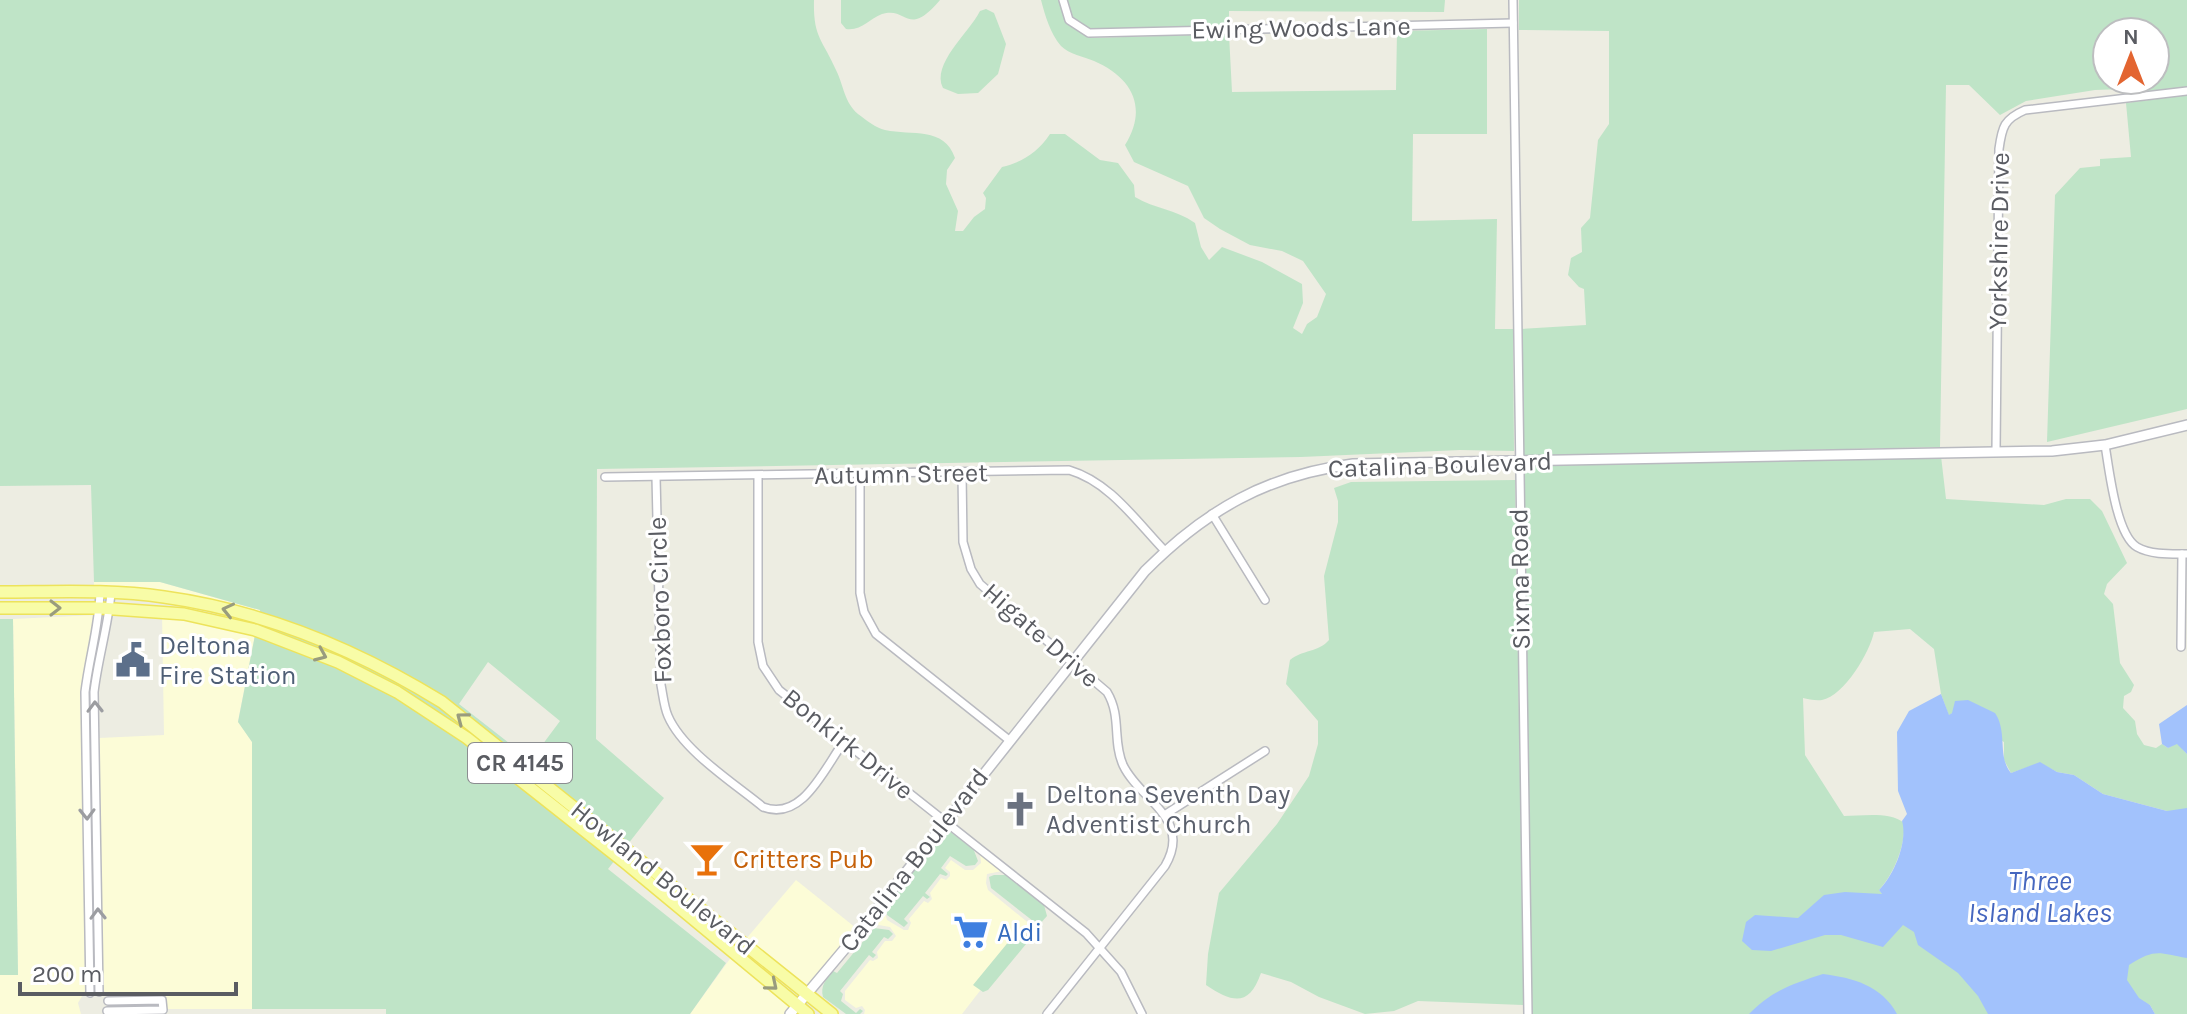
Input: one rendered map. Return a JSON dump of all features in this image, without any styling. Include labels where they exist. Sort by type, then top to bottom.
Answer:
[{"type":"main road","name":"Howland Boulevard","points":[[0,592],[162,597],[253,616],[344,648],[442,702],[832,1014]]},
{"type":"main road","name":"Howland Boulevard","points":[[0,608],[161,610],[255,630],[338,662],[397,692],[467,738],[628,865],[794,1010],[808,1014]]},
{"type":"street","name":"Ewing Woods Lane","points":[[1063,0],[1069,20],[1089,33],[1513,23]]},
{"type":"street","name":"Sixma Road","points":[[1513,0],[1528,1014]]},
{"type":"street","name":"Yorkshire Drive","points":[[1996,451],[1999,149],[2002,129],[2011,116],[2025,110],[2187,91]]},
{"type":"street","name":"Catalina Boulevard","points":[[794,1010],[1145,571],[1212,514],[1267,484],[1324,468],[1353,464],[2052,451],[2105,445],[2187,425]]},
{"type":"street","points":[[2105,445],[2119,515],[2131,542],[2153,552],[2185,554],[2181,647]]},
{"type":"street","name":"Autumn Street","points":[[605,477],[1069,470],[1101,483],[1165,551]]},
{"type":"street","name":"Higate Drive","points":[[962,473],[963,542],[971,569],[991,595],[1073,661],[1111,699],[1116,707],[1117,737],[1123,764],[1149,800],[1166,814]]},
{"type":"street","points":[[860,475],[860,593],[864,612],[876,634],[1009,740]]},
{"type":"street","name":"Bonkirk Drive","points":[[758,476],[758,642],[763,666],[779,690],[1101,947],[1121,972],[1142,1014]]},
{"type":"street","name":"Foxboro Circle","points":[[656,477],[661,685],[667,714],[677,732],[752,798],[771,810],[785,810],[802,800],[843,743]]},
{"type":"street","points":[[1212,514],[1265,600]]},
{"type":"street","points":[[99,992],[94,692],[106,593]]},
{"type":"street","points":[[90,993],[85,692],[105,608]]},
{"type":"street","points":[[1047,1014],[1170,858],[1172,833],[1166,814],[1265,751]]},
{"type":"street","points":[[88,877],[97,877]]},
{"type":"street","points":[[107,1011],[163,1010],[162,1000],[108,1001]]},
{"type":"shaded area","points":[[0,0],[814,0],[819,37],[853,109],[882,129],[926,134],[943,141],[950,148],[955,158],[947,170],[946,184],[958,211],[955,231],[963,231],[985,209],[983,193],[1002,167],[1029,155],[1050,134],[1065,134],[1100,160],[1118,163],[1134,185],[1135,197],[1195,223],[1201,247],[1209,260],[1222,247],[1262,262],[1302,284],[1303,303],[1293,328],[1302,334],[1307,324],[1317,317],[1326,294],[1303,261],[1282,251],[1250,245],[1220,229],[1204,218],[1188,186],[1134,162],[1125,145],[1132,131],[1136,107],[1127,85],[1107,68],[1061,46],[1051,30],[1041,0],[1060,0],[1065,22],[1091,38],[1229,34],[1232,92],[1396,90],[1397,31],[1487,29],[1487,134],[1413,134],[1412,221],[1497,219],[1495,329],[1513,329],[1514,451],[597,469],[596,739],[664,798],[628,844],[403,673],[345,644],[259,613],[260,610],[160,582],[94,582],[91,485],[0,486]],"holes":[[[488,662],[560,721],[531,760],[459,704]]]},
{"type":"shaded area","points":[[841,0],[940,0],[921,18],[882,14],[861,26],[846,29],[841,23]]},
{"type":"shaded area","points":[[1067,0],[1445,0],[1444,12],[1229,11],[1229,26],[1090,29],[1071,17]]},
{"type":"shaded area","points":[[1519,0],[2187,0],[2187,87],[2171,89],[2171,16],[2091,16],[2091,91],[2026,101],[2000,115],[1969,85],[1946,85],[1940,447],[1522,456],[1520,329],[1586,325],[1584,289],[1568,275],[1571,258],[1582,252],[1581,228],[1590,218],[1598,140],[1609,124],[1609,31],[1519,30]]},
{"type":"shaded area","points":[[986,9],[994,13],[1006,44],[998,74],[978,93],[958,94],[943,88],[942,69],[947,59],[980,11]]},
{"type":"shaded area","points":[[2187,95],[2187,409],[2047,442],[2055,195],[2080,168],[2100,166],[2100,159],[2131,157],[2126,103]]},
{"type":"shaded area","points":[[1941,456],[1946,499],[2044,505],[2066,499],[2090,499],[2102,511],[2127,563],[2107,584],[2104,594],[2113,604],[2120,663],[2134,685],[2131,692],[2124,696],[2123,708],[2135,721],[2137,734],[2144,745],[2156,748],[2162,744],[2168,748],[2177,743],[2187,754],[2187,813],[2167,811],[2103,794],[2074,775],[2057,772],[2040,763],[2011,773],[2004,760],[2004,742],[1952,713],[1949,716],[1941,694],[1934,649],[1910,629],[1874,632],[1862,661],[1839,690],[1822,700],[1803,698],[1805,755],[1844,816],[1883,816],[1904,823],[1898,858],[1879,890],[1907,923],[1970,983],[1991,1014],[1531,1014],[1522,465]]},
{"type":"shaded area","points":[[1515,480],[1524,1014],[1523,1005],[1418,1001],[1394,1011],[1365,1014],[1319,997],[1291,982],[1261,973],[1251,992],[1245,996],[1224,996],[1206,985],[1219,893],[1277,824],[1309,776],[1318,744],[1318,721],[1286,684],[1290,660],[1329,640],[1324,576],[1338,522],[1338,501],[1334,488],[1351,482]]},
{"type":"shaded area","points":[[94,582],[160,582],[260,610],[259,613],[94,588]]},
{"type":"shaded area","points":[[162,614],[255,635],[238,721],[252,742],[252,1009],[168,1009],[166,1014],[166,1001],[162,996],[109,996],[103,990],[99,738],[164,735]]},
{"type":"shaded area","points":[[95,615],[81,692],[85,991],[78,1003],[81,1014],[0,1014],[0,975],[18,974],[13,619]]},
{"type":"shaded area","points":[[0,619],[13,619],[18,975],[0,975]]},
{"type":"shaded area","points":[[258,621],[342,651],[440,706],[623,850],[620,854],[436,712],[257,627]]},
{"type":"shaded area","points":[[255,635],[361,678],[424,714],[480,753],[615,860],[608,869],[726,963],[690,1014],[386,1014],[386,1009],[252,1009],[252,742],[238,722]]},
{"type":"shaded area","points":[[949,831],[973,848],[978,861],[975,865],[966,866],[950,856],[941,868],[948,874],[940,874],[925,893],[930,897],[927,899],[923,896],[904,919],[908,923],[904,927],[887,915],[887,903],[941,834]]},
{"type":"shaded area","points":[[980,853],[1002,871],[987,874],[988,890],[1031,925],[962,1014],[864,1014],[862,1006],[856,1008],[845,1000],[845,991],[870,960],[878,958],[877,952],[885,941],[892,941],[896,936],[890,927],[873,924],[834,968],[883,906],[887,920],[908,930],[909,919],[924,901],[928,903],[932,899],[930,893],[941,878],[946,880],[950,876],[945,868],[951,860],[965,870],[973,870],[981,863]]},
{"type":"shaded area","points":[[1006,875],[1044,905],[1047,916],[1039,925],[991,888],[989,877]]},
{"type":"shaded area","points":[[796,880],[856,928],[807,989],[746,939]]},
{"type":"shaded area","points":[[874,928],[889,930],[893,934],[888,939],[884,937],[872,952],[876,955],[873,958],[869,955],[840,991],[843,994],[841,1001],[856,1013],[860,1009],[863,1011],[860,1014],[846,1014],[823,997],[823,986]]},
{"type":"shaded area","points":[[1023,934],[1031,938],[988,990],[983,992],[973,985],[1010,940],[1015,943]]},
{"type":"shaded area","points":[[2148,945],[2187,949],[2187,1014],[2155,1014],[2150,1005],[2130,996],[2118,966]]},
{"type":"shaded area","points":[[732,956],[792,1006],[785,1014],[690,1014]]},
{"type":"water","name":"Three Island Lakes","points":[[1941,694],[1949,715],[1955,701],[1968,700],[1995,713],[2001,728],[2004,759],[2011,773],[2040,762],[2057,772],[2074,775],[2103,794],[2167,811],[2187,808],[2187,958],[2157,953],[2129,965],[2127,980],[2155,1014],[1988,1014],[1978,996],[1958,973],[1918,945],[1914,932],[1903,925],[1883,947],[1841,935],[1825,935],[1771,951],[1752,950],[1742,941],[1746,922],[1755,915],[1798,918],[1824,895],[1845,892],[1882,894],[1879,890],[1898,858],[1903,839],[1902,821],[1907,814],[1898,791],[1897,732],[1909,711]]},
{"type":"water","points":[[2187,705],[2187,754],[2177,744],[2168,748],[2162,744],[2159,724]]},
{"type":"water","points":[[1823,974],[1865,985],[1883,996],[1897,1014],[1749,1014],[1765,999],[1783,989]]},
{"type":"place","name":"Deltona Fire Station","points":[[133,660]]},
{"type":"place","name":"Deltona Seventh Day Adventist Church","points":[[1020,809]]},
{"type":"place","name":"Critters Pub","points":[[707,859]]},
{"type":"place","name":"Aldi","points":[[971,932]]}]
